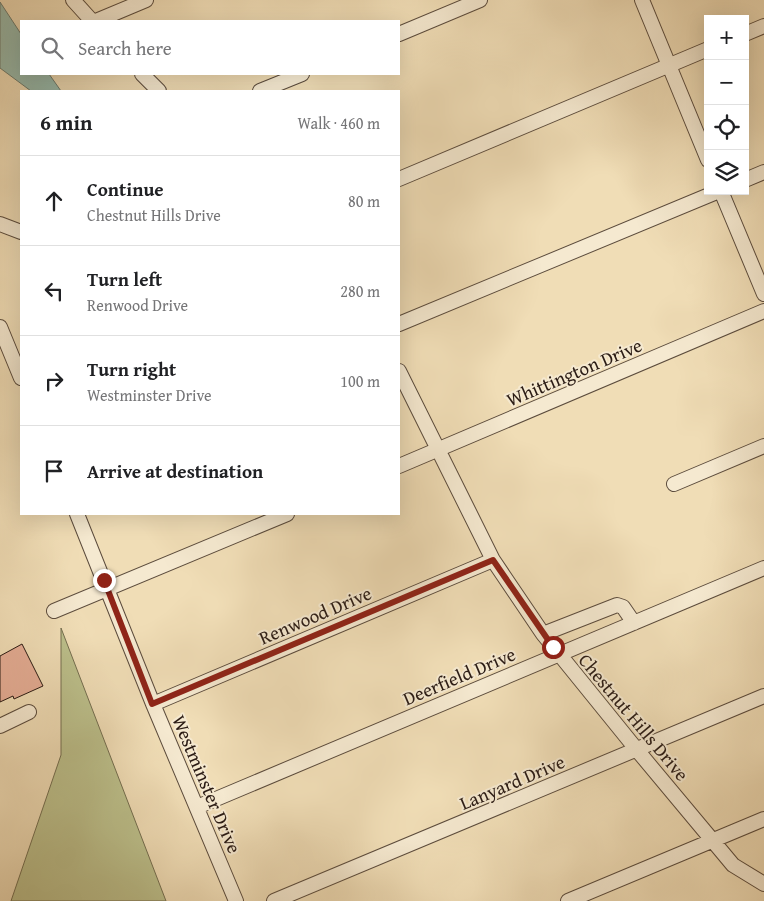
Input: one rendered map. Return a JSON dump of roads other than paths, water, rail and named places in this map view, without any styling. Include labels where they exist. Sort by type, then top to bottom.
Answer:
[{"type":"street","points":[[73,0],[91,20]]},
{"type":"street","points":[[98,20],[146,0]]},
{"type":"street","points":[[400,34],[480,0]]},
{"type":"street","points":[[642,0],[704,151]]},
{"type":"street","points":[[749,32],[764,26]]},
{"type":"street","points":[[400,179],[704,51]]},
{"type":"street","points":[[143,75],[158,90]]},
{"type":"street","points":[[262,90],[300,75]]},
{"type":"street","points":[[749,178],[764,172]]},
{"type":"street","points":[[400,324],[710,195]]},
{"type":"street","points":[[722,195],[764,294]]},
{"type":"street","points":[[0,224],[20,232]]},
{"type":"street","name":"Whittington Drive","points":[[400,466],[764,311]]},
{"type":"street","points":[[0,327],[20,376]]},
{"type":"street","name":"Chestnut Hills Drive","points":[[400,373],[493,560],[543,634],[636,750],[734,865],[764,884]]},
{"type":"street","points":[[674,484],[764,446]]},
{"type":"street","name":"Westminster Drive","points":[[77,515],[152,704],[236,901]]},
{"type":"street","points":[[54,611],[285,515]]},
{"type":"street","name":"Renwood Drive","points":[[152,704],[493,560]]},
{"type":"street","name":"Deerfield Drive","points":[[197,808],[764,568]]},
{"type":"street","points":[[543,634],[617,605],[623,607],[634,623]]},
{"type":"street","name":"Lanyard Drive","points":[[274,901],[764,696]]},
{"type":"street","points":[[0,726],[29,712]]},
{"type":"street","points":[[568,901],[764,819]]}]
